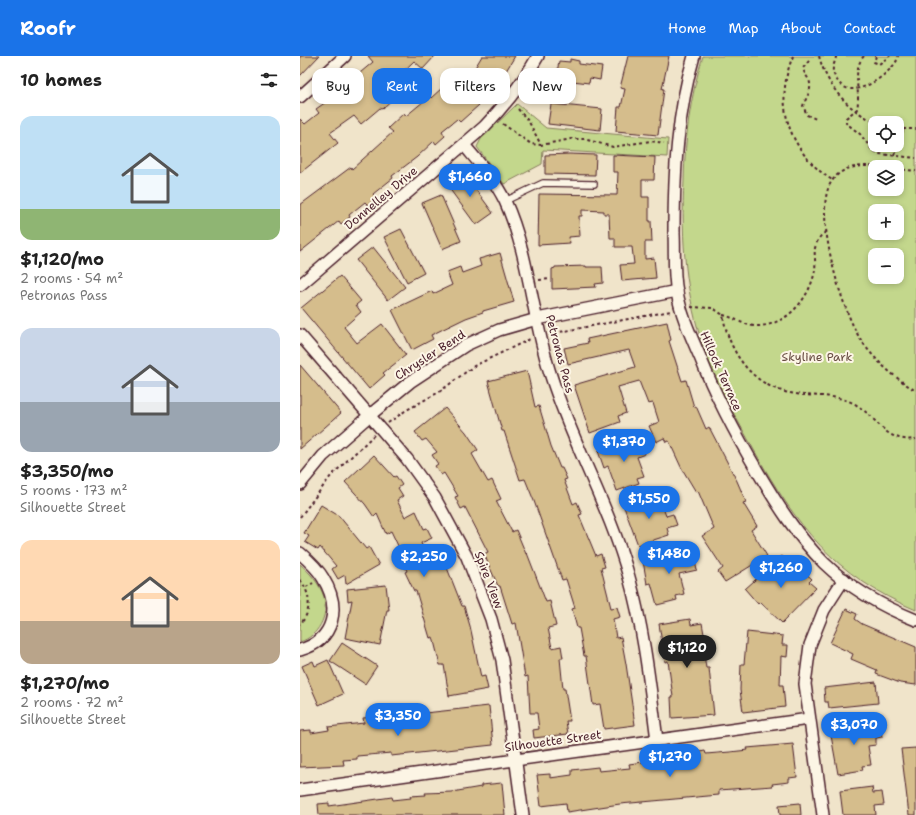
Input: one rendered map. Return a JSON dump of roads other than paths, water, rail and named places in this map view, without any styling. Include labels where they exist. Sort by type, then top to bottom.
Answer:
[{"type":"street","points":[[300,97],[346,56]]},
{"type":"street","name":"Donnelley Drive","points":[[300,285],[464,145],[504,106],[526,77],[538,56]]},
{"type":"street","name":"Hillock Terrace","points":[[694,56],[683,98],[678,134],[674,195],[676,291],[687,326],[711,385],[739,440],[779,508],[824,563],[844,580],[870,598],[916,620]]},
{"type":"street","name":"Petronas Pass","points":[[464,145],[493,180],[505,201],[518,235],[550,373],[559,400],[610,522],[629,577],[640,623],[658,740]]},
{"type":"street","name":"Chrysler Bend","points":[[300,484],[323,456],[370,415],[410,382],[466,345],[499,330],[537,319],[676,291]]},
{"type":"street","name":"Spire View","points":[[300,335],[408,459],[435,498],[467,557],[491,619],[502,660],[523,815]]},
{"type":"street","points":[[300,553],[323,577],[330,591],[333,604],[330,627],[324,636],[315,644],[300,650]]},
{"type":"street","points":[[823,815],[805,684],[810,644],[824,610],[844,580]]},
{"type":"street","name":"Silhouette Street","points":[[300,790],[809,719]]},
{"type":"lane","points":[[505,201],[543,183],[594,184]]},
{"type":"park label","name":"Skyline Park","points":[[817,357]]}]
